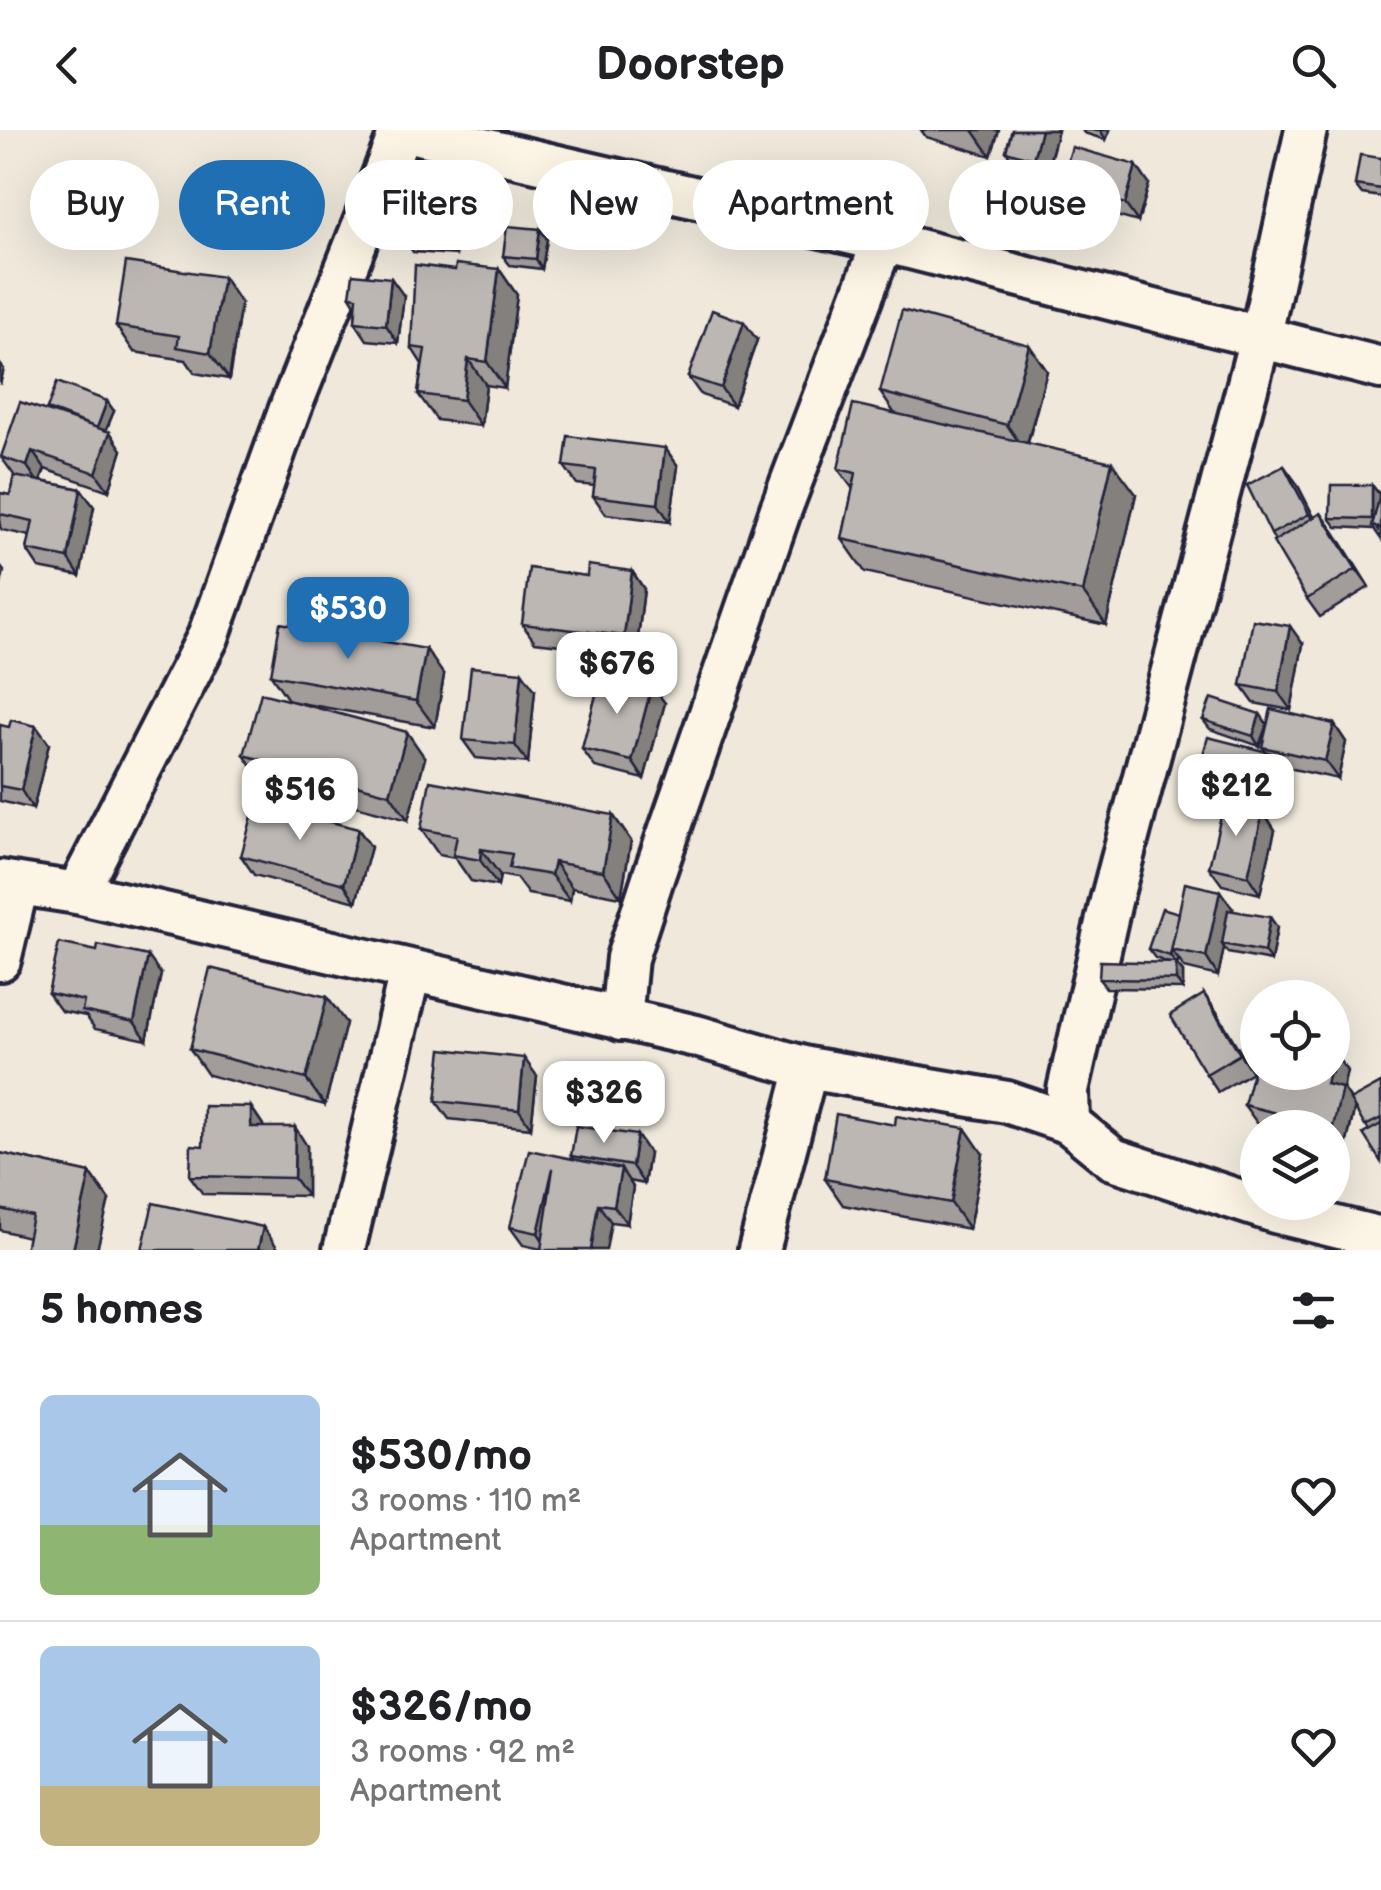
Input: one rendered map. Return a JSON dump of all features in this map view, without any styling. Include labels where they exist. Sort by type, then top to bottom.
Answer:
[{"type":"street","points":[[77,893],[208,637],[290,406],[402,130],[693,197]]},
{"type":"street","points":[[1069,1123],[1068,1090],[1111,900],[1261,334],[1306,130]]},
{"type":"street","points":[[621,1020],[627,958],[654,874],[781,509],[880,250]]},
{"type":"street","points":[[920,250],[1261,334],[1381,368]]},
{"type":"street","points":[[0,960],[9,883],[77,893],[621,1020],[807,1068],[1008,1102],[1069,1123],[1113,1159],[1275,1212],[1381,1238]]},
{"type":"street","points":[[344,1250],[410,972]]},
{"type":"street","points":[[759,1250],[807,1068]]},
{"type":"building","points":[[1012,130],[1041,130],[1033,159],[1006,151]]},
{"type":"building","points":[[1072,147],[1118,160],[1068,160]]},
{"type":"building","points":[[1360,155],[1381,158],[1381,189],[1355,185]]},
{"type":"building","points":[[1121,161],[1136,165],[1125,204],[1121,203]]},
{"type":"building","points":[[513,227],[533,228],[536,259],[503,256],[504,250],[513,250]]},
{"type":"building","points":[[126,262],[223,277],[210,353],[177,347],[179,336],[116,326]]},
{"type":"building","points":[[456,264],[499,269],[487,362],[468,359],[463,400],[418,394],[425,349],[411,347],[415,265],[455,270]]},
{"type":"building","points":[[353,274],[391,278],[386,325],[355,322],[357,297],[350,296]]},
{"type":"building","points":[[712,310],[744,322],[721,388],[688,377]]},
{"type":"building","points":[[902,310],[1029,345],[1007,425],[880,392]]},
{"type":"building","points":[[57,382],[107,401],[97,428],[47,409]]},
{"type":"building","points":[[20,402],[110,432],[96,473],[32,451],[27,466],[1,457]]},
{"type":"building","points":[[853,404],[1112,462],[1083,592],[842,539],[856,473],[838,469]]},
{"type":"building","points":[[568,436],[665,448],[658,504],[593,496],[596,470],[564,466]]},
{"type":"building","points":[[1284,466],[1309,514],[1271,534],[1247,485]]},
{"type":"building","points":[[14,476],[81,489],[68,558],[27,550],[33,521],[0,514],[0,493],[10,495]]},
{"type":"building","points":[[1331,485],[1372,485],[1372,519],[1330,518]]},
{"type":"building","points":[[1381,491],[1381,528],[1372,526]]},
{"type":"building","points":[[1321,513],[1356,569],[1307,599],[1273,542]]},
{"type":"building","points":[[588,565],[632,571],[624,636],[522,624],[529,568],[587,576]]},
{"type":"building","points":[[1253,620],[1290,626],[1278,692],[1241,685]]},
{"type":"building","points":[[280,623],[426,649],[416,701],[271,675]]},
{"type":"building","points":[[565,658],[603,664],[599,684],[561,678]]},
{"type":"building","points":[[471,667],[522,672],[515,745],[463,740]]},
{"type":"building","points":[[602,672],[652,685],[632,761],[582,749]]},
{"type":"building","points":[[261,693],[407,732],[390,794],[244,755]]},
{"type":"building","points":[[1211,698],[1260,714],[1253,736],[1203,720]]},
{"type":"building","points":[[1271,709],[1334,724],[1325,761],[1262,747]]},
{"type":"building","points":[[11,720],[36,726],[21,790],[0,786],[0,725],[9,727]]},
{"type":"building","points":[[1208,737],[1275,754],[1265,791],[1198,772]]},
{"type":"building","points":[[430,781],[613,815],[603,871],[554,862],[551,875],[509,868],[512,854],[481,849],[480,860],[453,855],[457,836],[421,829]]},
{"type":"building","points":[[256,802],[358,829],[344,884],[241,856]]},
{"type":"building","points":[[1224,803],[1263,811],[1248,876],[1209,867]]},
{"type":"building","points":[[1185,883],[1220,891],[1206,957],[1171,950]]},
{"type":"building","points":[[1162,908],[1179,913],[1170,956],[1148,949]]},
{"type":"building","points":[[1228,910],[1270,917],[1264,952],[1222,944]]},
{"type":"building","points":[[59,943],[97,951],[98,945],[148,956],[134,1022],[82,1011],[84,1001],[48,993]]},
{"type":"building","points":[[1100,961],[1176,963],[1176,980],[1099,979]]},
{"type":"building","points":[[210,968],[327,997],[306,1079],[190,1049]]},
{"type":"building","points":[[1204,994],[1240,1054],[1206,1074],[1170,1015]]},
{"type":"building","points":[[442,1049],[524,1058],[519,1110],[436,1101]]},
{"type":"building","points":[[1381,1083],[1381,1118],[1365,1126],[1350,1100]]},
{"type":"building","points":[[1248,1090],[1342,1090],[1337,1110],[1264,1110],[1244,1105]]},
{"type":"building","points":[[204,1106],[251,1107],[251,1127],[295,1127],[294,1178],[190,1176],[191,1145],[203,1146]]},
{"type":"building","points":[[836,1114],[895,1125],[896,1116],[965,1128],[951,1203],[825,1179]]},
{"type":"building","points":[[1381,1124],[1381,1162],[1363,1134]]},
{"type":"building","points":[[576,1126],[637,1135],[632,1166],[571,1156]]},
{"type":"building","points":[[529,1150],[621,1169],[614,1206],[598,1204],[591,1250],[541,1250],[553,1168],[538,1233],[510,1227]]},
{"type":"building","points":[[0,1153],[90,1173],[73,1250],[25,1250],[32,1216],[0,1209]]},
{"type":"building","points":[[153,1203],[263,1227],[258,1250],[142,1250]]}]
